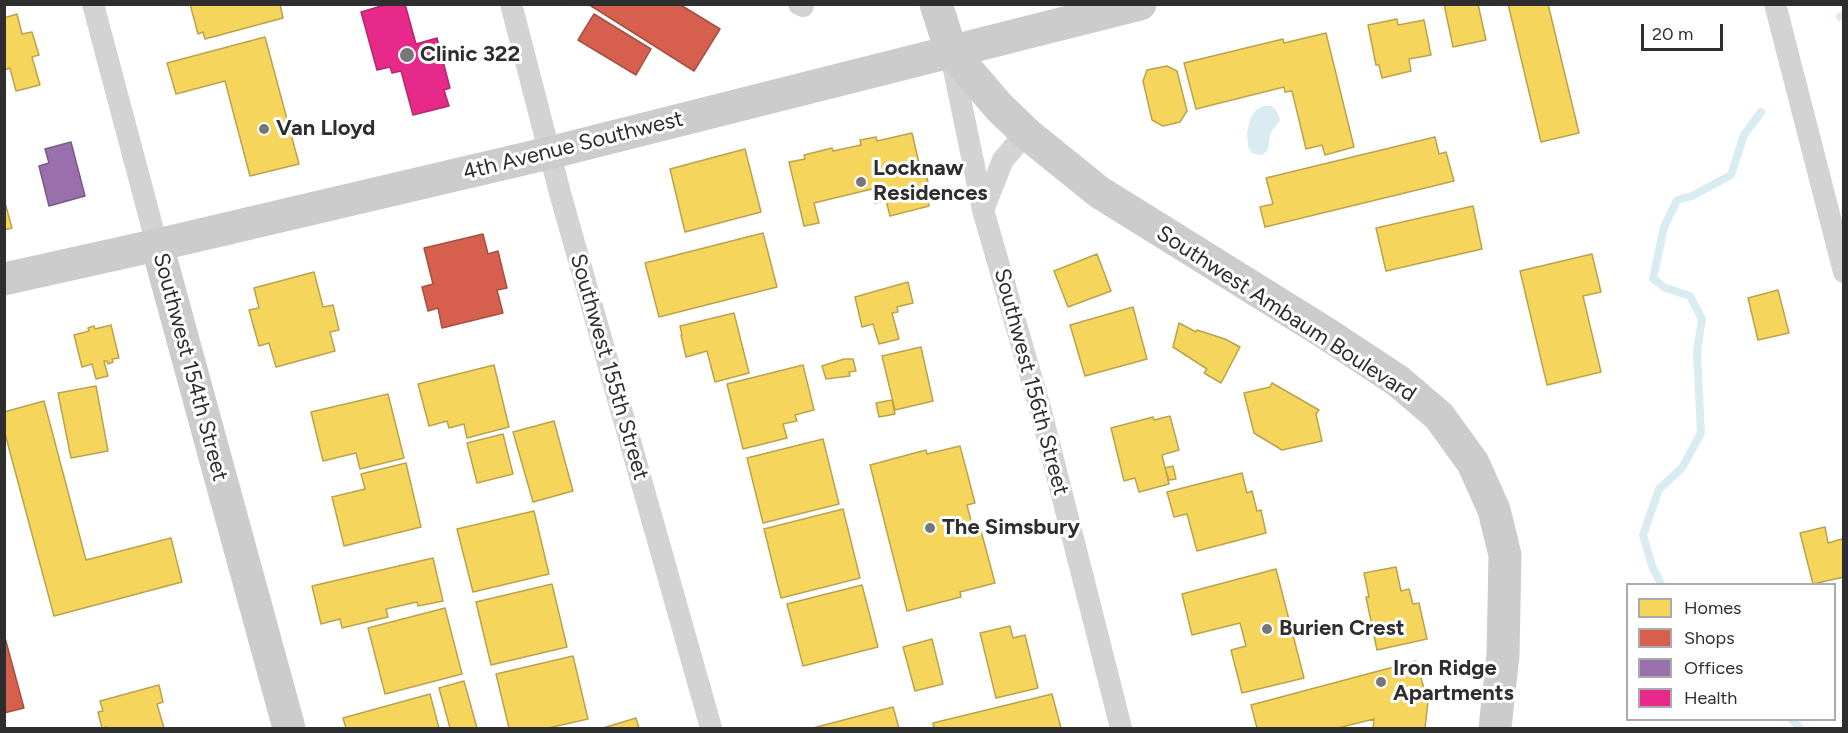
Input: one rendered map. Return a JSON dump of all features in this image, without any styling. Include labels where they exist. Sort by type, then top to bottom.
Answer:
[{"type":"street","name":"Southwest 154th Street","points":[[93,4],[289,729]]},
{"type":"street","name":"Southwest 155th Street","points":[[511,4],[549,153],[711,729]]},
{"type":"street","name":"Southwest Ambaum Boulevard","points":[[936,4],[951,51],[999,107],[1026,133],[1099,192],[1327,334],[1398,381],[1439,416],[1473,463],[1494,510],[1505,555],[1503,655],[1495,729]]},
{"type":"street","name":"4th Avenue Southwest","points":[[4,279],[549,153],[1140,4]]},
{"type":"street","points":[[1775,4],[1839,241],[1844,272]]},
{"type":"street","name":"Southwest 156th Street","points":[[951,51],[983,210],[1040,408],[1122,729]]},
{"type":"street","points":[[983,210],[1003,160],[1026,133]]},
{"type":"shaded area","points":[[1263,106],[1272,106],[1277,111],[1280,120],[1270,134],[1268,150],[1262,155],[1253,154],[1248,147],[1247,132],[1251,117]]},
{"type":"building: Homes","points":[[190,4],[280,4],[283,18],[205,39],[203,32],[198,34]]},
{"type":"building: Homes","points":[[1444,4],[1478,4],[1486,40],[1453,47]]},
{"type":"building: Homes","points":[[1508,4],[1548,4],[1579,133],[1541,142]]},
{"type":"building: Homes","points":[[17,14],[22,34],[32,32],[39,55],[32,57],[40,85],[16,91],[10,68],[4,70],[4,18]]},
{"type":"building: Homes","points":[[1397,19],[1398,25],[1424,20],[1431,55],[1409,59],[1411,71],[1382,78],[1379,65],[1376,65],[1368,25]]},
{"type":"building: Homes","points":[[1326,33],[1354,147],[1325,155],[1322,145],[1306,149],[1292,91],[1285,92],[1284,87],[1196,109],[1184,63],[1283,39],[1284,43]]},
{"type":"building: Homes","name":"Van Lloyd","points":[[265,37],[299,164],[250,176],[225,81],[176,94],[167,63]]},
{"type":"building: Homes","points":[[1167,66],[1177,71],[1187,111],[1180,122],[1163,126],[1152,120],[1143,81],[1147,70]]},
{"type":"building: Homes","name":"Locknaw Residences","points":[[912,133],[922,176],[926,175],[930,189],[925,190],[929,206],[890,216],[886,200],[875,203],[872,189],[814,203],[819,223],[804,226],[789,162],[805,159],[804,155],[832,148],[833,151],[861,145],[860,140],[876,137],[877,141]]},
{"type":"building: Homes","points":[[1435,137],[1439,154],[1446,152],[1454,181],[1265,227],[1260,207],[1273,204],[1266,178]]},
{"type":"building: Homes","points":[[745,149],[761,212],[685,232],[670,169]]},
{"type":"building: Homes","points":[[4,199],[12,228],[4,230]]},
{"type":"building: Homes","points":[[1473,206],[1482,249],[1386,271],[1376,228]]},
{"type":"building: Homes","points":[[763,233],[777,287],[659,317],[645,263]]},
{"type":"building: Homes","points":[[1097,254],[1111,291],[1068,307],[1054,271]]},
{"type":"building: Homes","points":[[1592,254],[1601,292],[1583,296],[1601,372],[1547,385],[1520,271]]},
{"type":"building: Homes","points":[[314,272],[323,307],[333,305],[339,330],[330,332],[335,351],[276,367],[269,343],[259,346],[249,310],[259,308],[254,288]]},
{"type":"building: Homes","points":[[908,282],[913,303],[897,307],[898,312],[892,313],[899,339],[879,344],[873,324],[862,327],[855,297]]},
{"type":"building: Homes","points":[[1778,290],[1789,333],[1758,340],[1748,298]]},
{"type":"building: Homes","points":[[1133,307],[1147,359],[1085,376],[1070,325]]},
{"type":"building: Homes","points":[[734,313],[749,373],[715,382],[707,351],[686,357],[680,326]]},
{"type":"building: Homes","points":[[1179,323],[1196,332],[1197,330],[1225,339],[1240,347],[1221,383],[1204,373],[1207,369],[1173,347]]},
{"type":"building: Homes","points":[[111,325],[119,358],[112,359],[113,362],[108,364],[104,361],[108,376],[96,379],[92,364],[82,367],[74,335],[89,331],[88,328],[94,326],[95,329]]},
{"type":"building: Homes","points":[[921,347],[933,401],[895,410],[882,356]]},
{"type":"building: Homes","points":[[844,359],[853,359],[856,371],[849,372],[850,376],[826,379],[822,366]]},
{"type":"building: Homes","points":[[494,365],[509,427],[467,438],[464,424],[449,428],[447,421],[429,426],[418,384]]},
{"type":"building: Homes","points":[[803,365],[814,410],[795,415],[797,421],[783,424],[787,438],[743,449],[727,384]]},
{"type":"building: Homes","points":[[1272,383],[1319,410],[1316,414],[1322,441],[1282,450],[1254,433],[1244,393],[1270,387]]},
{"type":"building: Homes","points":[[96,386],[108,451],[71,458],[58,393]]},
{"type":"building: Homes","points":[[388,394],[404,458],[360,469],[356,453],[323,461],[311,412]]},
{"type":"building: Homes","points":[[892,400],[895,414],[879,417],[876,403]]},
{"type":"building: Homes","points":[[44,401],[86,560],[171,538],[182,582],[54,616],[4,430],[4,412]]},
{"type":"building: Homes","points":[[1170,416],[1179,450],[1162,455],[1169,484],[1139,492],[1135,478],[1124,481],[1111,428],[1153,417],[1154,420]]},
{"type":"building: Homes","points":[[554,421],[573,491],[533,502],[513,432]]},
{"type":"building: Homes","points":[[503,434],[513,474],[477,483],[467,443]]},
{"type":"building: Homes","points":[[823,439],[839,504],[763,523],[747,458]]},
{"type":"building: Homes","name":"The Simsbury","points":[[960,446],[975,503],[967,505],[973,529],[980,527],[995,583],[960,592],[961,597],[907,611],[870,465],[926,450],[927,454]]},
{"type":"building: Homes","points":[[406,463],[421,527],[344,546],[332,497],[365,489],[361,474]]},
{"type":"building: Homes","points":[[1173,466],[1176,479],[1169,480],[1165,468]]},
{"type":"building: Homes","points":[[1242,473],[1247,493],[1252,491],[1257,511],[1261,510],[1266,533],[1197,551],[1187,514],[1174,517],[1167,492]]},
{"type":"building: Homes","points":[[843,509],[860,578],[781,598],[764,529]]},
{"type":"building: Homes","points":[[534,511],[549,574],[473,592],[457,529]]},
{"type":"building: Homes","points":[[1825,527],[1828,543],[1842,539],[1844,577],[1813,583],[1800,533]]},
{"type":"building: Homes","points":[[433,558],[443,601],[418,606],[417,602],[386,609],[388,617],[342,628],[340,619],[321,624],[312,586]]},
{"type":"building: Homes","points":[[1396,567],[1401,591],[1409,589],[1413,604],[1419,603],[1427,639],[1377,650],[1366,597],[1369,597],[1364,573]]},
{"type":"building: Homes","name":"Burien Crest","points":[[1276,569],[1304,678],[1242,693],[1231,650],[1246,646],[1240,623],[1192,635],[1182,594]]},
{"type":"building: Homes","points":[[552,584],[567,647],[491,665],[476,602]]},
{"type":"building: Homes","points":[[862,585],[878,647],[803,666],[787,604]]},
{"type":"building: Homes","points":[[445,608],[462,674],[385,694],[368,628]]},
{"type":"building: Homes","points":[[1010,626],[1013,638],[1025,635],[1038,688],[996,698],[980,633]]},
{"type":"building: Homes","points":[[932,639],[943,684],[915,691],[903,647]]},
{"type":"building: Homes","points":[[573,656],[588,719],[548,728],[509,728],[496,674]]},
{"type":"building: Homes","name":"Iron Ridge Apartments","points":[[1416,661],[1428,702],[1425,728],[1373,728],[1374,719],[1338,728],[1257,728],[1251,705]]},
{"type":"building: Homes","points":[[464,681],[477,728],[450,728],[439,688]]},
{"type":"building: Homes","points":[[159,685],[163,702],[157,704],[164,728],[102,728],[98,712],[103,711],[100,701]]},
{"type":"building: Homes","points":[[430,694],[439,728],[346,728],[343,718]]},
{"type":"building: Homes","points":[[1052,694],[1061,728],[934,728],[933,723]]},
{"type":"building: Homes","points":[[893,707],[899,728],[813,728]]},
{"type":"building: Homes","points":[[636,718],[639,728],[603,728]]},
{"type":"building: Shops","points":[[588,4],[679,4],[720,29],[694,71]]},
{"type":"building: Shops","points":[[594,14],[651,49],[636,75],[578,40]]},
{"type":"building: Shops","points":[[483,234],[488,254],[498,251],[507,288],[497,290],[503,313],[442,328],[438,308],[428,311],[422,287],[433,284],[424,248]]},
{"type":"building: Shops","points":[[4,634],[24,708],[4,713]]},
{"type":"building: Offices","points":[[71,142],[85,196],[49,206],[39,166],[49,163],[45,149]]},
{"type":"building: Health","name":"Clinic 322","points":[[388,4],[405,4],[416,44],[437,38],[450,88],[444,90],[449,106],[413,115],[401,71],[392,73],[390,67],[377,70],[361,12]]},
{"type":"waterway","points":[[1840,17],[1844,15]]},
{"type":"waterway","points":[[1660,583],[1652,566],[1643,535],[1659,489],[1682,468],[1701,433],[1697,352],[1702,319],[1690,296],[1666,288],[1653,279],[1664,227],[1677,200],[1692,196],[1731,175],[1744,135],[1761,112]]},
{"type":"waterway","points":[[1793,721],[1800,728]]},
{"type":"place","name":"Clinic 322","points":[[407,55]]},
{"type":"place","name":"Van Lloyd","points":[[264,129]]},
{"type":"place","name":"Locknaw Residences","points":[[861,182]]},
{"type":"place","name":"The Simsbury","points":[[930,528]]},
{"type":"place","name":"Burien Crest","points":[[1267,629]]},
{"type":"place","name":"Iron Ridge Apartments","points":[[1381,682]]}]
